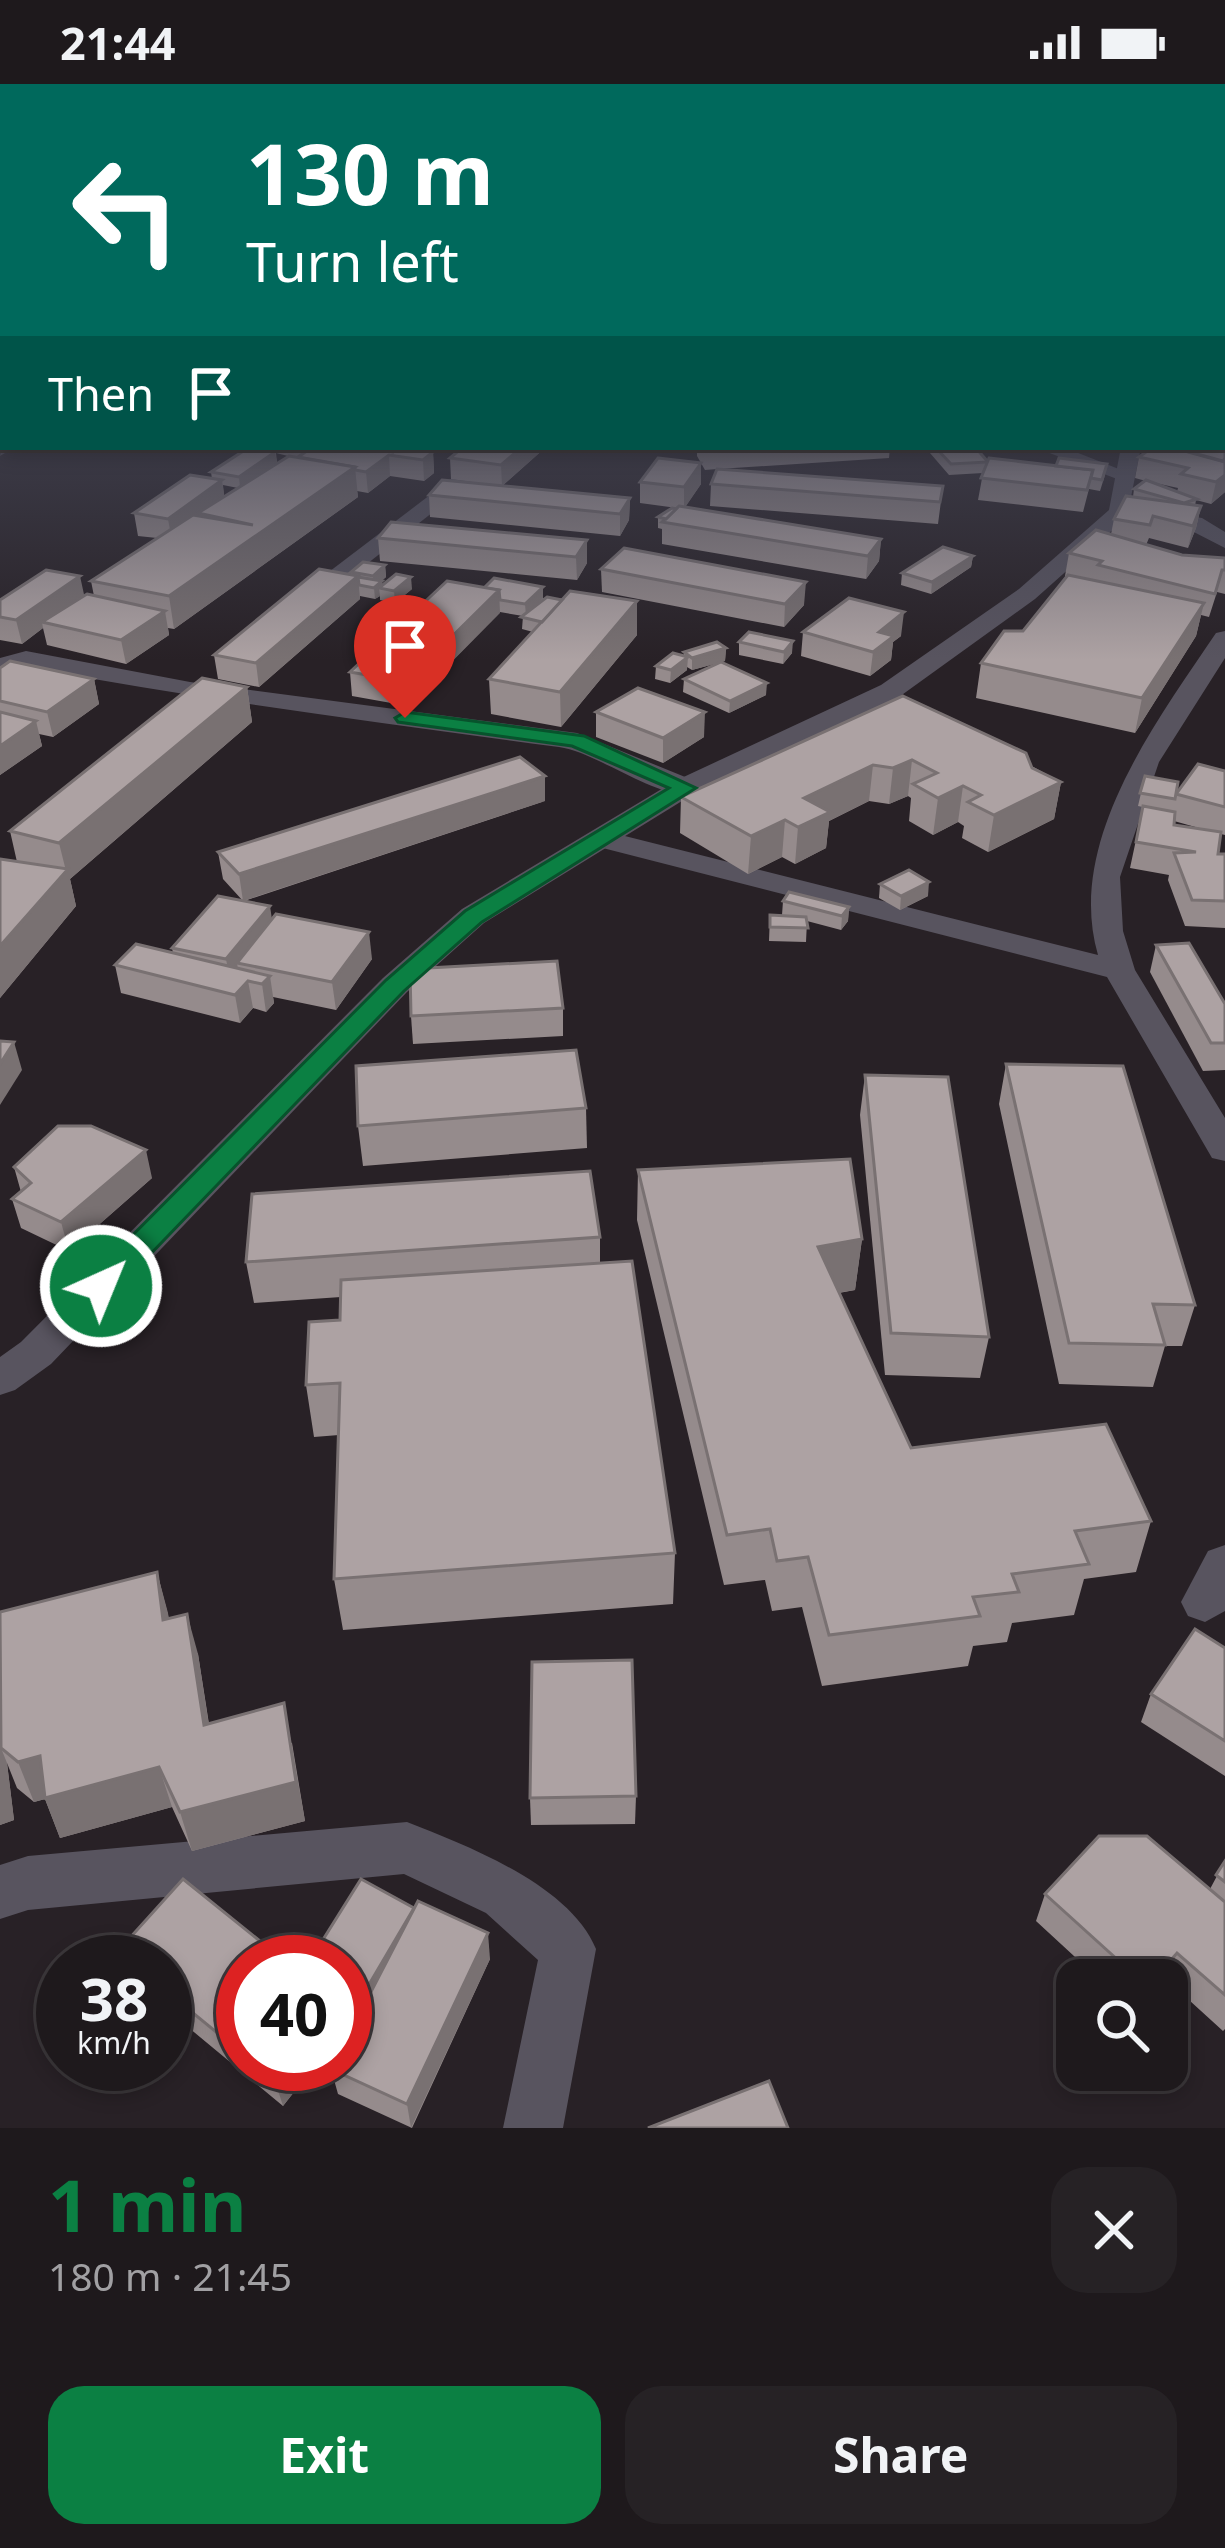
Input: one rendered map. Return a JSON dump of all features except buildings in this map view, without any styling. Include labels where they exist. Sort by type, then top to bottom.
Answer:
[{"type":"street","points":[[283,619],[477,469]]},
{"type":"street","points":[[1108,469],[1124,475]]},
{"type":"street","points":[[0,1379],[36,1353],[395,985],[473,916],[686,788],[890,691],[1027,594],[1120,512],[1125,469]]},
{"type":"street","points":[[1120,512],[1194,523],[1221,534],[1225,560]]},
{"type":"street","points":[[1225,638],[1144,761],[1105,877],[1107,931],[1119,970],[1225,1149]]},
{"type":"street","points":[[0,666],[26,659],[190,690],[577,741],[686,788]]},
{"type":"street","points":[[190,690],[227,662]]},
{"type":"street","points":[[601,839],[1119,970]]},
{"type":"street","points":[[0,1892],[28,1883],[407,1848],[506,1894],[568,1949],[533,2128]]},
{"type":"route","points":[[101,1286],[395,985],[473,916],[686,788],[577,741],[405,718]]}]
